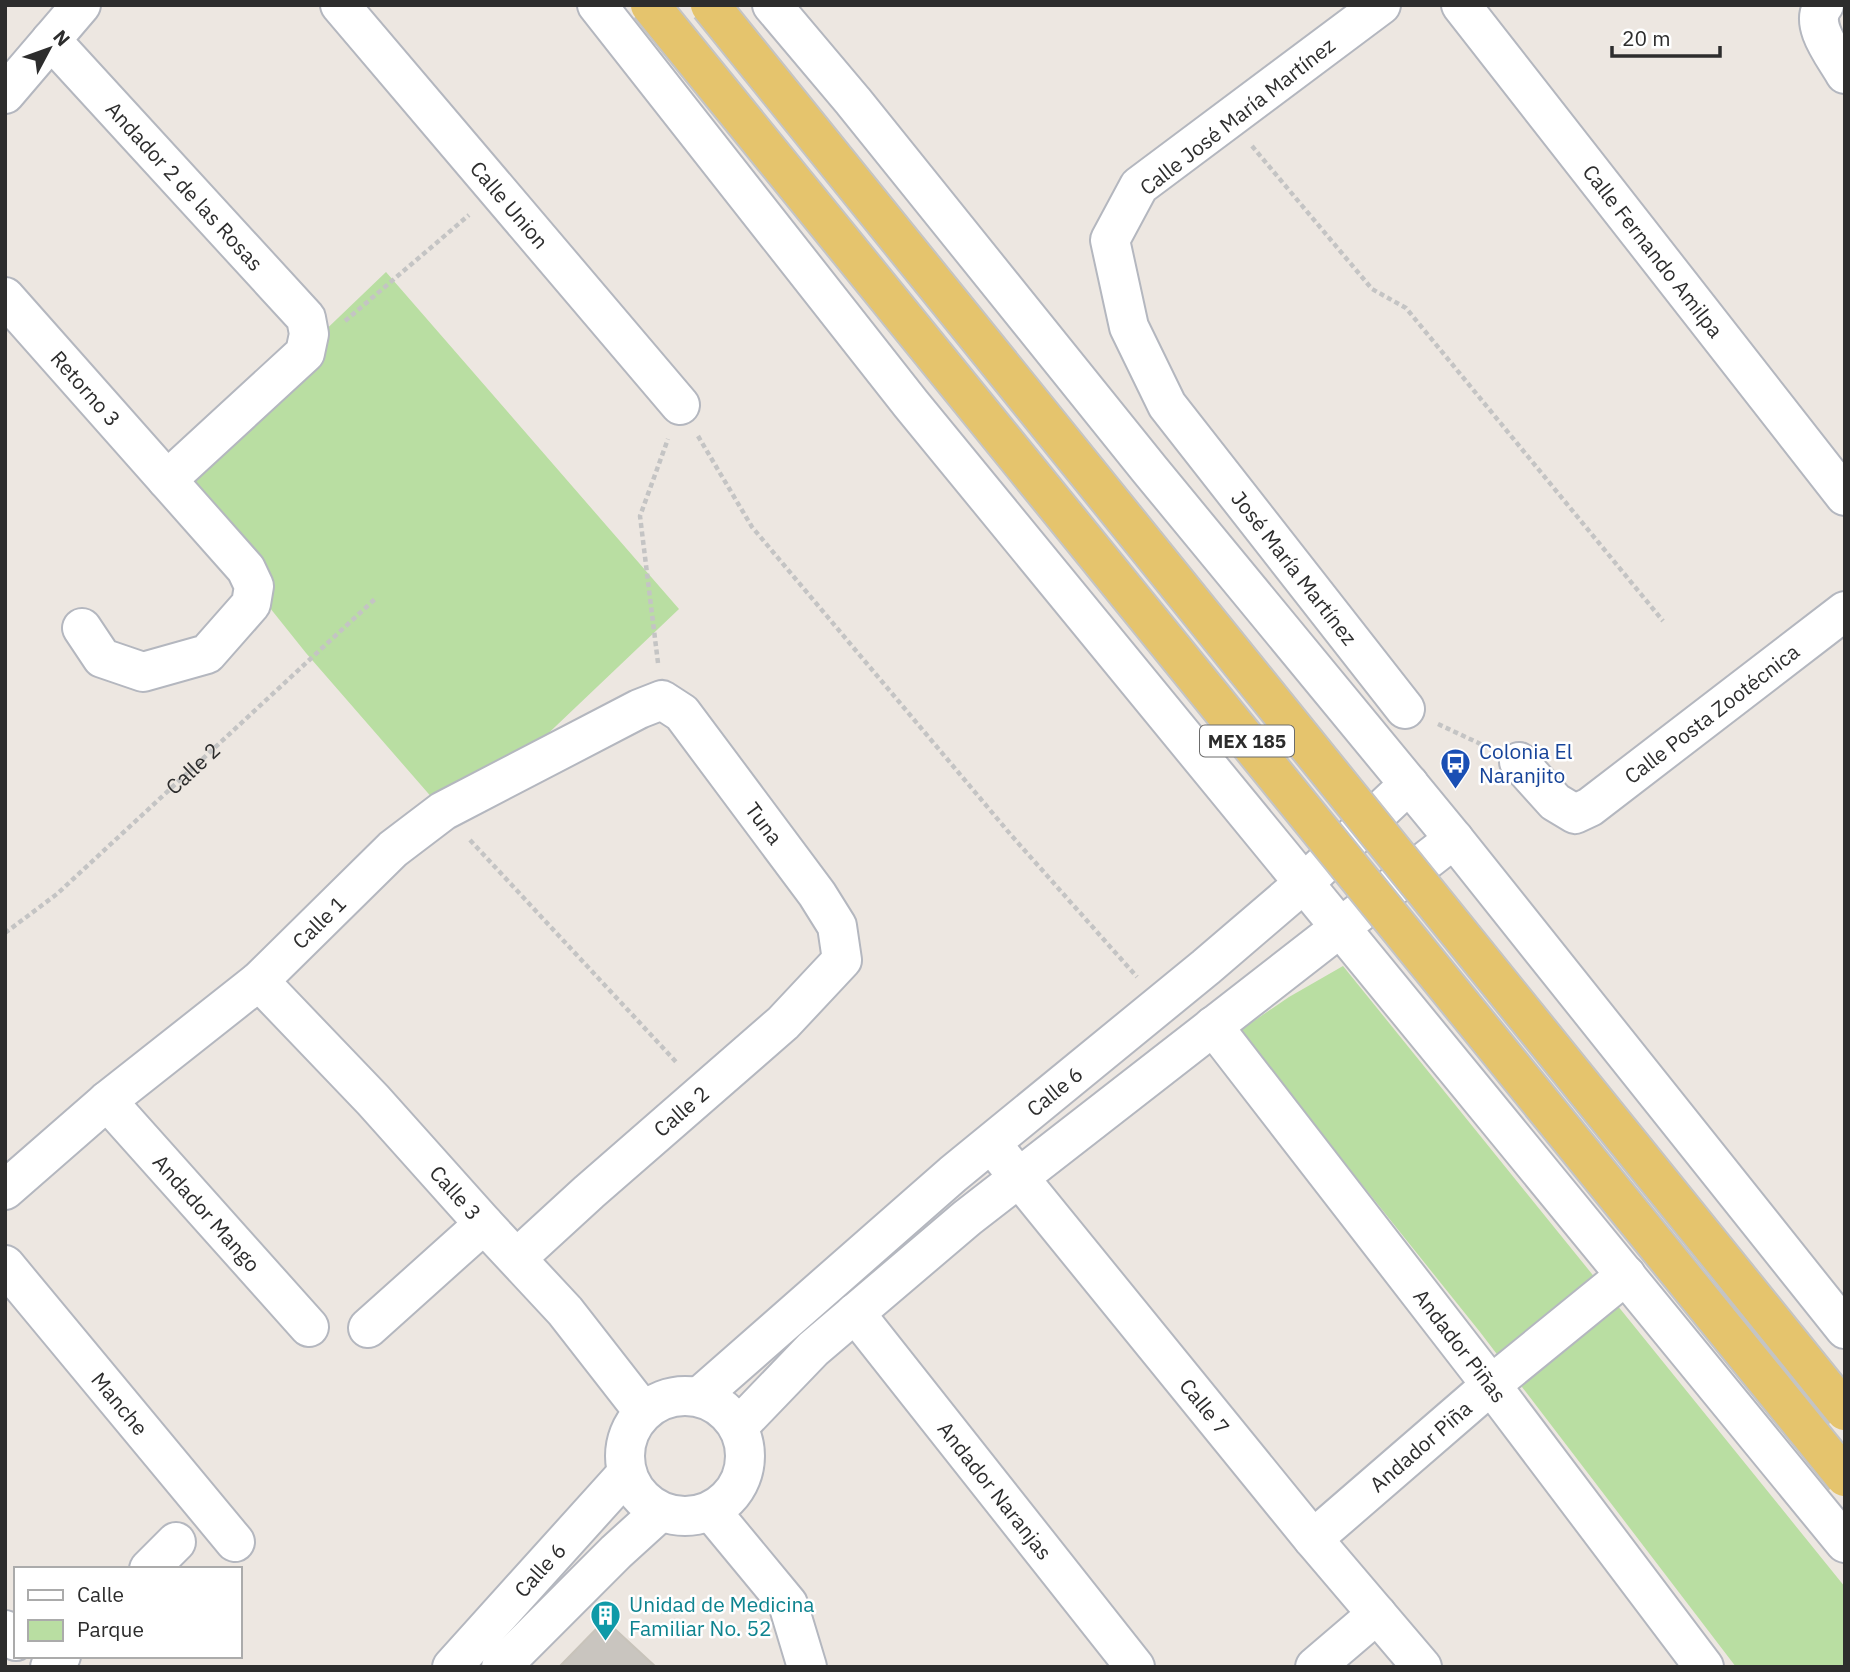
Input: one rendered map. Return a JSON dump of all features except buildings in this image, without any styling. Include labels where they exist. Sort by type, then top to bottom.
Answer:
[{"type":"main road","name":"MEX 185","points":[[650,5],[1845,1477]]},
{"type":"main road","name":"MEX 185","points":[[710,5],[1845,1411]]},
{"type":"street","name":"Calle Union","points":[[340,5],[680,405]]},
{"type":"street","points":[[597,5],[911,404],[1845,1542]]},
{"type":"street","points":[[772,5],[1454,839],[1845,1329]]},
{"type":"street","name":"Calle José María Martínez","points":[[1110,240],[1139,186],[1381,5]]},
{"type":"street","name":"Calle Fernando Amilpa","points":[[1461,5],[1845,496]]},
{"type":"street","points":[[1824,5],[1819,11],[1819,26],[1845,74]]},
{"type":"street","points":[[5,94],[59,19]]},
{"type":"street","name":"Andador 2 de las Rosas","points":[[59,19],[306,318],[309,334]]},
{"type":"street","name":"José María Martínez","points":[[1110,240],[1129,327],[1167,405],[1405,709]]},
{"type":"street","name":"Retorno 3","points":[[5,296],[246,569],[254,586],[251,604],[207,654],[143,671],[102,659],[82,628]]},
{"type":"street","points":[[167,480],[305,353],[309,334]]},
{"type":"street","name":"Calle Posta Zootécnica","points":[[1519,762],[1555,802],[1575,814],[1591,807],[1845,611]]},
{"type":"street","name":"Calle 1","points":[[5,1190],[107,1101],[259,981],[393,849],[443,811],[639,709],[662,700]]},
{"type":"street","name":"Tuna","points":[[662,700],[682,713],[817,894],[837,926],[842,960]]},
{"type":"street","name":"Calle 6","points":[[699,1397],[990,1143],[1304,883],[1409,784]]},
{"type":"street","points":[[738,1427],[813,1349],[1018,1177],[1454,839]]},
{"type":"street","name":"Calle 2","points":[[517,1258],[783,1023],[842,960]]},
{"type":"street","name":"Calle 3","points":[[259,981],[373,1100],[565,1311],[643,1411]]},
{"type":"street","name":"Andador Piñas","points":[[1213,1026],[1491,1385],[1704,1667]]},
{"type":"street","name":"Andador Mango","points":[[107,1101],[309,1326]]},
{"type":"street","name":"Calle 7","points":[[990,1143],[1313,1539],[1422,1667]]},
{"type":"street","points":[[368,1328],[484,1224]]},
{"type":"street","name":"Manche","points":[[5,1265],[235,1542]]},
{"type":"street","name":"Andador Piña","points":[[1313,1539],[1491,1385],[1626,1275]]},
{"type":"street","name":"Andador Naranjas","points":[[855,1313],[1135,1667]]},
{"type":"street","points":[[670,1397],[699,1397],[722,1408],[738,1427],[745,1451],[743,1475],[731,1496],[711,1511],[681,1518],[660,1512],[639,1496],[627,1473],[624,1454],[627,1435],[643,1411],[670,1397]]},
{"type":"street","name":"Calle 6","points":[[452,1667],[627,1473]]},
{"type":"street","points":[[711,1511],[788,1604],[807,1667]]},
{"type":"street","name":"Calle 6","points":[[501,1667],[660,1512]]},
{"type":"street","points":[[151,1567],[176,1542]]},
{"type":"street","points":[[1315,1667],[1377,1614]]},
{"type":"path","points":[[1228,119],[1373,289],[1406,308],[1663,621]]},
{"type":"path","points":[[309,334],[336,328],[497,191]]},
{"type":"path","points":[[662,700],[640,516],[680,405]]},
{"type":"path","points":[[680,405],[752,527],[1011,835],[1160,1004]]},
{"type":"path","name":"Calle 2","points":[[5,933],[57,894],[375,599]]},
{"type":"path","points":[[1405,709],[1519,762]]},
{"type":"path","points":[[443,811],[704,1092]]},
{"type":"green space","points":[[386,272],[679,609],[454,823],[306,653],[174,488],[174,475]]},
{"type":"green space","points":[[1343,966],[1845,1587],[1845,1667],[1736,1667],[1480,1332],[1239,1031],[1289,997]]},
{"type":"place","name":"Colonia El Naranjito","points":[[1456,790]]},
{"type":"place","name":"Unidad de Medicina Familiar No. 52","points":[[606,1643]]}]
